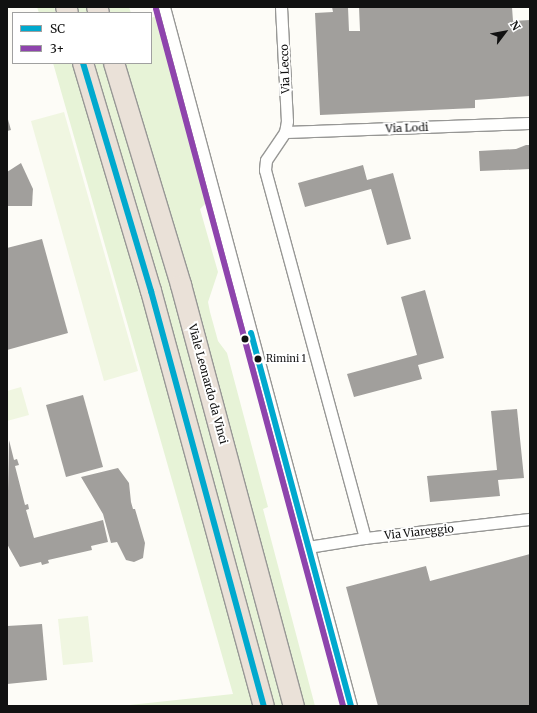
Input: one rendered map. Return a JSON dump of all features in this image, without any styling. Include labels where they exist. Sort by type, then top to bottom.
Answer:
[{"type":"highway","points":[[83,64],[151,291],[264,706]]},
{"type":"highway","name":"Viale Leonardo da Vinci","points":[[114,64],[181,284],[294,706]]},
{"type":"street","points":[[164,7],[351,706]]},
{"type":"street","name":"Via Lecco","points":[[282,7],[287,121],[285,132]]},
{"type":"street","name":"Via Lodi","points":[[285,132],[530,123]]},
{"type":"street","points":[[285,132],[266,160],[265,170],[365,538]]},
{"type":"street","name":"Via Viareggio","points":[[308,547],[365,538],[530,519]]},
{"type":"green space","points":[[37,7],[54,7],[56,12],[39,12]]},
{"type":"green space","points":[[73,7],[89,7],[91,12],[75,12]]},
{"type":"green space","points":[[106,7],[129,7],[131,12],[108,12]]},
{"type":"green space","points":[[156,16],[206,203],[200,209],[218,272],[208,302],[210,312],[218,341],[227,353],[268,507],[263,509],[315,706],[304,706],[123,64],[152,64],[152,18]]},
{"type":"green space","points":[[53,64],[75,64],[150,316],[255,706],[120,706],[233,694]]},
{"type":"green space","points":[[90,64],[106,64],[164,256],[287,706],[271,706]]},
{"type":"green space","points":[[64,112],[138,371],[104,381],[31,121]]},
{"type":"green space","points":[[21,387],[29,415],[7,421],[7,391]]},
{"type":"green space","points":[[88,616],[93,662],[63,665],[58,619]]},
{"type":"building","points":[[332,7],[348,7],[349,31],[360,31],[359,7],[512,7],[513,21],[530,20],[530,96],[475,100],[475,108],[320,115],[315,13],[333,12]]},
{"type":"building","points":[[7,116],[11,130],[7,131]]},
{"type":"building","points":[[530,145],[530,169],[480,171],[479,151],[516,149]]},
{"type":"building","points":[[21,163],[33,189],[32,206],[7,206],[7,172]]},
{"type":"building","points":[[363,165],[367,180],[393,173],[411,239],[387,245],[371,189],[305,207],[298,183]]},
{"type":"building","points":[[42,239],[68,333],[7,350],[7,248]]},
{"type":"building","points":[[425,290],[444,358],[418,365],[422,379],[354,397],[347,374],[417,355],[401,297]]},
{"type":"building","points":[[83,395],[103,467],[66,477],[46,405]]},
{"type":"building","points":[[517,409],[524,478],[498,480],[500,496],[430,502],[427,476],[497,470],[491,411]]},
{"type":"building","points":[[9,440],[14,460],[17,459],[19,465],[15,466],[25,505],[28,504],[29,509],[26,510],[34,538],[103,520],[108,542],[91,546],[92,550],[48,560],[49,563],[42,565],[41,562],[20,567],[7,544]]},
{"type":"building","points":[[118,468],[129,483],[131,502],[133,509],[135,509],[145,543],[143,558],[134,562],[126,560],[117,542],[111,543],[103,514],[81,477]]},
{"type":"building","points":[[530,554],[530,706],[378,706],[346,587],[426,566],[430,581]]},
{"type":"building","points":[[42,624],[47,680],[7,684],[7,626]]},
{"type":"transit line","name":"3+","points":[[156,9],[343,706]]},
{"type":"transit line","name":"SC","points":[[83,64],[151,291],[264,706]]},
{"type":"transit line","name":"SC","points":[[251,333],[351,706]]},
{"type":"place","name":"Rimini 1","points":[[258,359]]}]
